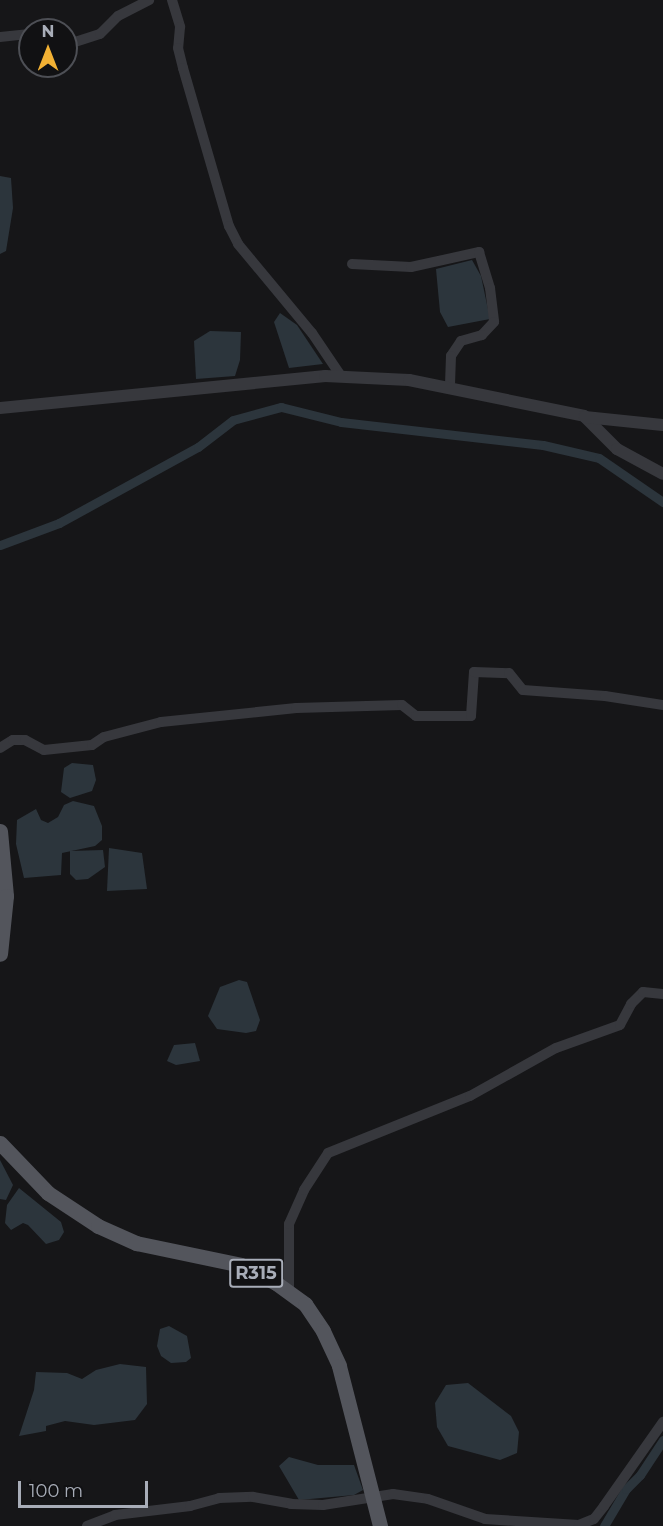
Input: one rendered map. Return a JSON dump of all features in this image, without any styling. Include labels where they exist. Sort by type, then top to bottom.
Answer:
[{"type":"main road","points":[[0,831],[6,896],[0,954]]},
{"type":"main road","name":"R315","points":[[0,1143],[48,1193],[98,1226],[136,1243],[241,1265],[290,1292],[305,1304],[323,1331],[339,1366],[380,1526]]},
{"type":"street","points":[[78,41],[100,34],[118,16],[149,0]]},
{"type":"street","points":[[172,0],[180,27],[178,48],[183,68],[229,226],[238,244],[319,341],[341,376]]},
{"type":"street","points":[[0,37],[18,35]]},
{"type":"street","points":[[352,264],[411,267],[479,252],[490,288],[494,322],[482,334],[461,341],[451,356],[450,388]]},
{"type":"street","points":[[0,408],[341,376],[450,388],[584,416],[663,425]]},
{"type":"street","points":[[584,416],[617,449],[663,474]]},
{"type":"street","points":[[0,748],[13,740],[25,740],[44,750],[92,746],[104,737],[161,722],[296,708],[402,705],[416,716],[471,716],[474,672],[509,673],[523,690],[615,697],[663,705]]},
{"type":"street","points":[[290,1292],[289,1224],[304,1190],[328,1153],[470,1096],[556,1048],[621,1025],[631,1004],[643,992],[663,994]]},
{"type":"street","points":[[87,1526],[115,1515],[190,1506],[219,1498],[253,1497],[291,1504],[323,1505],[373,1494],[428,1499],[456,1512],[512,1523],[585,1524],[604,1506],[663,1422]]},
{"type":"shaded area","points":[[0,176],[11,178],[13,208],[6,251],[0,254]]},
{"type":"shaded area","points":[[472,260],[481,276],[490,319],[448,327],[440,312],[436,269]]},
{"type":"shaded area","points":[[280,313],[297,325],[323,364],[289,368],[274,322]]},
{"type":"shaded area","points":[[210,331],[241,332],[240,360],[235,376],[196,379],[194,341]]},
{"type":"shaded area","points":[[72,763],[93,765],[96,780],[92,791],[70,798],[61,792],[64,768]]},
{"type":"shaded area","points":[[73,801],[94,806],[102,826],[102,840],[95,846],[62,853],[61,875],[24,878],[16,844],[17,820],[36,809],[41,820],[48,823],[58,817],[64,805]]},
{"type":"shaded area","points":[[109,848],[142,853],[147,889],[107,891]]},
{"type":"shaded area","points":[[103,850],[105,867],[88,879],[76,880],[70,874],[70,851]]},
{"type":"shaded area","points":[[239,980],[247,982],[260,1020],[256,1031],[246,1033],[217,1029],[208,1016],[220,987]]},
{"type":"shaded area","points":[[195,1043],[200,1061],[176,1065],[167,1061],[174,1045]]},
{"type":"shaded area","points":[[0,1160],[13,1185],[6,1200],[0,1199]]},
{"type":"shaded area","points":[[19,1188],[61,1222],[64,1232],[59,1240],[46,1244],[28,1225],[23,1223],[11,1230],[5,1223],[7,1205]]},
{"type":"shaded area","points":[[169,1326],[187,1336],[191,1358],[186,1362],[171,1363],[161,1356],[157,1346],[160,1329]]},
{"type":"shaded area","points":[[120,1364],[146,1367],[147,1404],[135,1420],[94,1425],[65,1421],[46,1426],[46,1431],[19,1436],[34,1390],[36,1372],[67,1373],[82,1379],[96,1370]]},
{"type":"shaded area","points":[[468,1383],[511,1416],[519,1432],[517,1453],[500,1460],[448,1446],[437,1427],[435,1403],[446,1385]]},
{"type":"shaded area","points":[[289,1457],[318,1465],[354,1465],[363,1490],[354,1495],[299,1500],[279,1466]]},
{"type":"waterway","points":[[0,545],[59,523],[198,447],[233,420],[281,407],[341,422],[543,445],[599,458],[663,502]]},
{"type":"waterway","points":[[604,1526],[626,1489],[640,1475],[663,1440]]}]
